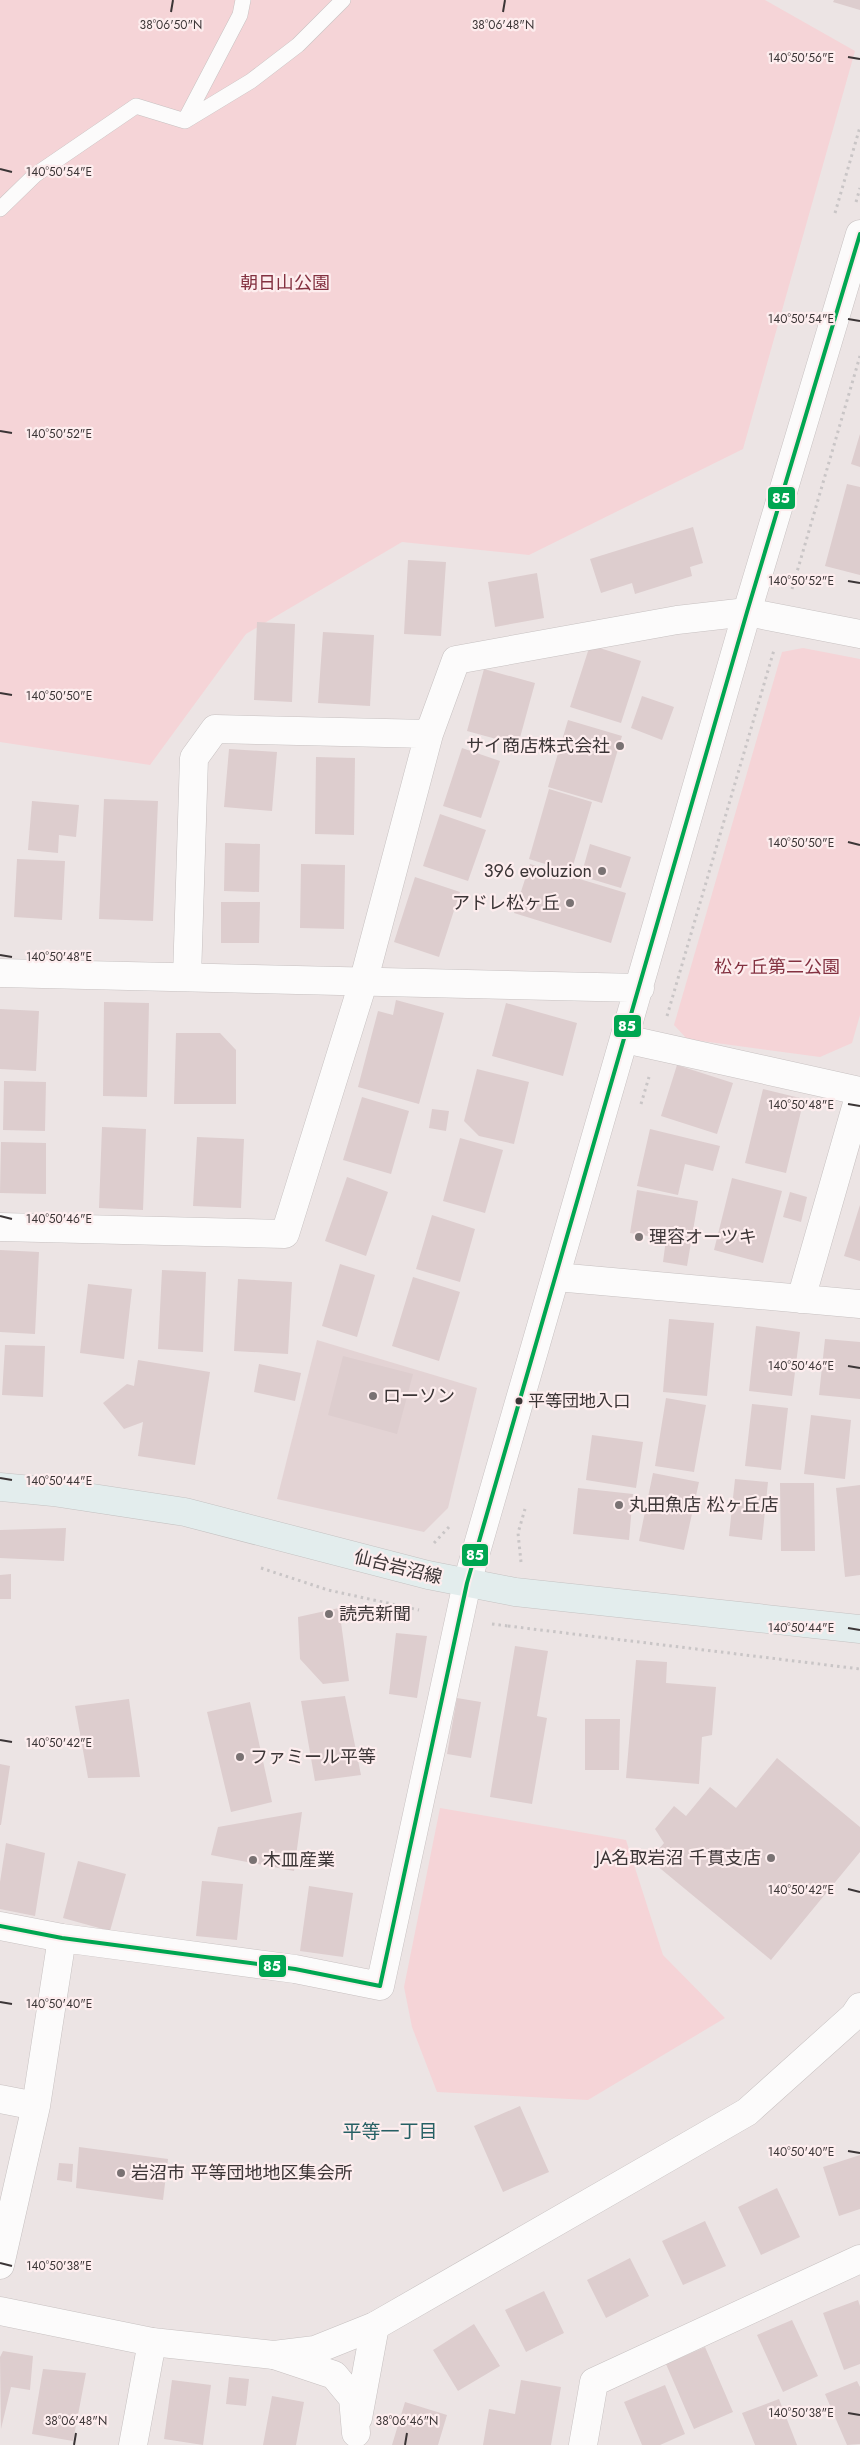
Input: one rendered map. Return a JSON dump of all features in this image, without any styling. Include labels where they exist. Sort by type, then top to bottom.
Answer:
[{"type":"main road","name":"仙台岩沼線","points":[[0,1487],[53,1492],[185,1512],[418,1573],[515,1592],[860,1629]]},
{"type":"street","points":[[0,1926],[62,1938],[296,1969],[380,1986],[467,1583],[747,612],[860,234]]},
{"type":"street","points":[[0,1227],[285,1234],[363,983],[429,734],[456,660],[677,620],[747,612],[860,634]]},
{"type":"street","points":[[187,977],[194,758],[215,729],[429,734]]},
{"type":"street","points":[[0,973],[640,988]]},
{"type":"street","points":[[625,1039],[860,1092],[801,1299]]},
{"type":"street","points":[[556,1277],[860,1304]]},
{"type":"street","points":[[0,2264],[36,2106],[62,1938]]},
{"type":"street","points":[[274,2355],[315,2350],[375,2326],[747,2112],[854,2016],[860,2007]]},
{"type":"street","points":[[0,2099],[36,2106]]},
{"type":"street","points":[[582,2445],[594,2382],[860,2259]]},
{"type":"street","points":[[0,2311],[152,2342],[274,2355],[334,2375],[353,2398],[355,2439]]},
{"type":"street","points":[[355,2439],[375,2326]]},
{"type":"street","points":[[133,2445],[152,2342]]},
{"type":"lane","points":[[185,121],[240,15],[244,0]]},
{"type":"lane","points":[[0,209],[35,175],[136,106],[185,121],[252,81],[298,45],[343,0]]},
{"type":"path","points":[[639,1112],[860,356]]},
{"type":"path","points":[[520,1567],[518,1534],[526,1505]]},
{"type":"path","points":[[253,1565],[328,1590],[420,1610]]},
{"type":"path","points":[[508,1626],[860,1668]]},
{"type":"shaded area","points":[[317,1340],[477,1388],[448,1508],[424,1532],[277,1499]]},
{"type":"green space","name":"朝日山公園","points":[[0,0],[765,0],[855,51],[743,449],[529,555],[402,542],[246,634],[150,765],[0,742]]},
{"type":"green space","name":"松ヶ丘第二公園","points":[[803,648],[860,659],[860,1015],[852,1043],[820,1057],[687,1039],[674,1025],[782,652]]},
{"type":"green space","points":[[440,1808],[626,1840],[663,1955],[725,2018],[588,2100],[437,2092],[412,2027],[404,1987]]},
{"type":"building","points":[[834,0],[860,0],[860,10],[833,2]]},
{"type":"building","points":[[860,434],[860,467],[851,464]]},
{"type":"building","points":[[847,484],[860,487],[860,575],[825,566]]},
{"type":"building","points":[[693,527],[703,563],[690,567],[692,576],[635,594],[632,583],[601,593],[590,559]]},
{"type":"building","points":[[408,560],[446,562],[441,636],[404,634]]},
{"type":"building","points":[[537,573],[544,618],[495,627],[488,582]]},
{"type":"building","points":[[257,622],[295,624],[292,702],[254,700]]},
{"type":"building","points":[[323,632],[374,635],[370,706],[318,703]]},
{"type":"building","points":[[590,645],[641,661],[621,723],[570,707]]},
{"type":"building","points":[[484,669],[535,683],[518,745],[467,731]]},
{"type":"building","points":[[642,696],[674,707],[662,740],[631,728]]},
{"type":"building","points":[[568,720],[622,736],[602,803],[548,787]]},
{"type":"building","points":[[462,748],[500,761],[481,818],[443,806]]},
{"type":"building","points":[[229,749],[277,752],[272,811],[224,807]]},
{"type":"building","points":[[316,757],[355,758],[354,835],[315,834]]},
{"type":"building","points":[[549,789],[592,802],[571,872],[529,859]]},
{"type":"building","points":[[104,799],[158,801],[153,921],[99,919]]},
{"type":"building","points":[[32,801],[79,805],[76,837],[59,835],[58,853],[28,850]]},
{"type":"building","points":[[440,814],[486,830],[468,881],[423,866]]},
{"type":"building","points":[[225,843],[260,844],[259,892],[224,891]]},
{"type":"building","points":[[590,844],[631,857],[621,888],[581,876]]},
{"type":"building","points":[[17,859],[65,861],[62,920],[14,917]]},
{"type":"building","points":[[301,864],[345,865],[344,929],[300,928]]},
{"type":"building","name":"アドレ松ヶ丘","points":[[530,864],[626,893],[611,943],[514,913]]},
{"type":"building","points":[[415,877],[460,892],[439,957],[394,942]]},
{"type":"building","points":[[221,902],[260,902],[259,943],[221,943]]},
{"type":"building","points":[[396,1000],[444,1013],[419,1104],[358,1087],[378,1011],[393,1015]]},
{"type":"building","points":[[104,1002],[149,1003],[147,1097],[103,1096]]},
{"type":"building","points":[[506,1003],[577,1023],[563,1076],[492,1056]]},
{"type":"building","points":[[0,1009],[39,1011],[36,1071],[0,1069]]},
{"type":"building","points":[[176,1033],[220,1033],[236,1050],[236,1104],[174,1104]]},
{"type":"building","points":[[677,1065],[733,1083],[717,1134],[661,1116]]},
{"type":"building","points":[[477,1069],[529,1082],[514,1144],[479,1136],[464,1121]]},
{"type":"building","points":[[4,1081],[46,1082],[45,1131],[3,1130]]},
{"type":"building","points":[[763,1089],[804,1099],[786,1173],[745,1163]]},
{"type":"building","points":[[362,1097],[409,1111],[391,1174],[343,1160]]},
{"type":"building","points":[[432,1109],[449,1111],[446,1131],[429,1128]]},
{"type":"building","points":[[102,1127],[146,1129],[143,1210],[99,1208]]},
{"type":"building","points":[[650,1129],[720,1146],[713,1171],[685,1164],[678,1195],[637,1186]]},
{"type":"building","points":[[197,1137],[244,1139],[241,1208],[193,1206]]},
{"type":"building","points":[[460,1138],[503,1150],[485,1213],[443,1201]]},
{"type":"building","points":[[1,1142],[46,1143],[46,1194],[0,1193]]},
{"type":"building","points":[[347,1177],[388,1192],[366,1256],[325,1241]]},
{"type":"building","points":[[732,1178],[782,1191],[763,1263],[714,1250]]},
{"type":"building","points":[[637,1190],[698,1201],[687,1266],[663,1262],[666,1239],[630,1233]]},
{"type":"building","points":[[790,1192],[807,1197],[801,1222],[783,1217]]},
{"type":"building","points":[[860,1205],[860,1261],[844,1256]]},
{"type":"building","points":[[432,1215],[475,1229],[460,1282],[416,1269]]},
{"type":"building","points":[[0,1250],[39,1252],[35,1334],[0,1332]]},
{"type":"building","points":[[340,1264],[375,1275],[357,1337],[322,1326]]},
{"type":"building","points":[[162,1270],[206,1272],[203,1352],[158,1349]]},
{"type":"building","points":[[413,1277],[460,1292],[439,1361],[392,1346]]},
{"type":"building","points":[[238,1279],[292,1282],[288,1354],[234,1351]]},
{"type":"building","points":[[88,1284],[132,1289],[124,1359],[80,1353]]},
{"type":"building","points":[[669,1319],[714,1323],[707,1396],[663,1392]]},
{"type":"building","points":[[756,1326],[800,1332],[792,1396],[749,1391]]},
{"type":"building","points":[[825,1339],[860,1342],[860,1399],[819,1395]]},
{"type":"building","points":[[5,1345],[45,1346],[43,1397],[2,1395]]},
{"type":"building","points":[[343,1356],[413,1374],[397,1434],[328,1415]]},
{"type":"building","points":[[138,1360],[210,1372],[195,1465],[138,1456],[143,1422],[124,1429],[103,1403],[127,1384],[134,1386]]},
{"type":"building","points":[[259,1364],[301,1373],[295,1401],[254,1392]]},
{"type":"building","points":[[666,1398],[706,1405],[694,1472],[655,1466]]},
{"type":"building","points":[[752,1404],[788,1408],[781,1470],[745,1466]]},
{"type":"building","points":[[811,1415],[851,1420],[845,1479],[804,1474]]},
{"type":"building","points":[[592,1435],[643,1442],[636,1488],[586,1480]]},
{"type":"building","points":[[653,1473],[699,1482],[684,1550],[639,1541]]},
{"type":"building","points":[[735,1479],[768,1482],[762,1540],[729,1536]]},
{"type":"building","points":[[780,1483],[814,1483],[815,1551],[781,1551]]},
{"type":"building","points":[[860,1485],[860,1575],[845,1577],[836,1488]]},
{"type":"building","points":[[578,1488],[633,1494],[629,1540],[573,1534]]},
{"type":"building","points":[[66,1528],[64,1561],[0,1558],[0,1530]]},
{"type":"building","points":[[11,1574],[11,1599],[0,1599],[0,1575]]},
{"type":"building","points":[[339,1608],[349,1681],[323,1684],[300,1659],[298,1617]]},
{"type":"building","points":[[396,1633],[427,1636],[417,1698],[389,1694]]},
{"type":"building","points":[[515,1646],[548,1651],[537,1716],[547,1718],[532,1804],[490,1797]]},
{"type":"building","points":[[636,1660],[667,1662],[666,1683],[716,1687],[712,1735],[702,1737],[699,1784],[626,1778]]},
{"type":"building","points":[[345,1696],[361,1775],[315,1781],[301,1701]]},
{"type":"building","points":[[457,1698],[481,1702],[471,1758],[447,1754]]},
{"type":"building","points":[[129,1699],[140,1777],[88,1778],[75,1706]]},
{"type":"building","name":"ファミール平等","points":[[250,1702],[272,1802],[231,1812],[207,1712]]},
{"type":"building","points":[[585,1719],[620,1719],[619,1770],[585,1770]]},
{"type":"building","points":[[777,1758],[860,1827],[860,1852],[771,1960],[650,1860],[664,1843],[655,1829],[674,1806],[686,1816],[710,1787],[736,1808]]},
{"type":"building","points":[[0,1764],[10,1766],[1,1825],[0,1825]]},
{"type":"building","points":[[302,1812],[294,1871],[211,1855],[218,1827]]},
{"type":"building","points":[[6,1843],[45,1853],[35,1916],[0,1909],[0,1882]]},
{"type":"building","points":[[78,1861],[126,1874],[110,1931],[63,1918]]},
{"type":"building","points":[[202,1881],[243,1884],[237,1940],[196,1936]]},
{"type":"building","points":[[309,1886],[353,1893],[343,1957],[300,1951]]},
{"type":"building","points":[[520,2106],[549,2172],[503,2192],[474,2126]]},
{"type":"building","name":"岩沼市 平等団地地区集会所","points":[[79,2147],[168,2159],[163,2200],[76,2188]]},
{"type":"building","points":[[860,2155],[860,2209],[839,2216],[823,2167]]},
{"type":"building","points":[[59,2163],[73,2164],[72,2182],[57,2180]]},
{"type":"building","points":[[777,2188],[800,2237],[761,2255],[738,2207]]},
{"type":"building","points":[[705,2221],[726,2266],[683,2285],[662,2241]]},
{"type":"building","points":[[630,2258],[649,2296],[606,2318],[587,2280]]},
{"type":"building","points":[[544,2291],[564,2333],[526,2352],[505,2310]]},
{"type":"building","points":[[858,2300],[860,2306],[860,2364],[844,2370],[823,2313]]},
{"type":"building","points":[[792,2320],[818,2376],[783,2392],[757,2335]]},
{"type":"building","points":[[474,2324],[500,2366],[458,2391],[433,2350]]},
{"type":"building","points":[[705,2347],[733,2412],[694,2429],[666,2364]]},
{"type":"building","points":[[3,2351],[33,2356],[30,2390],[11,2387],[1,2429],[0,2357]]},
{"type":"building","points":[[43,2369],[86,2373],[73,2441],[32,2434]]},
{"type":"building","points":[[229,2377],[249,2379],[246,2406],[226,2404]]},
{"type":"building","points":[[172,2380],[211,2385],[203,2445],[164,2439]]},
{"type":"building","points":[[521,2380],[561,2387],[551,2445],[483,2445],[489,2409],[515,2414]]},
{"type":"building","points":[[857,2381],[860,2387],[860,2444],[847,2445],[825,2394]]},
{"type":"building","points":[[665,2385],[685,2434],[660,2445],[642,2445],[624,2402]]},
{"type":"building","points":[[272,2396],[304,2402],[296,2445],[263,2445]]},
{"type":"building","points":[[779,2399],[797,2445],[755,2445],[742,2413]]},
{"type":"building","points":[[405,2402],[447,2415],[438,2445],[392,2445]]},
{"type":"transit line","name":"85","points":[[0,1926],[62,1938],[295,1969],[380,1986],[467,1583],[747,612],[860,234]]},
{"type":"place","name":"サイ商店株式会社","points":[[620,746]]},
{"type":"place","name":"396 evoluzion","points":[[602,871]]},
{"type":"place","name":"アドレ松ヶ丘","points":[[570,903]]},
{"type":"place","name":"理容オーツキ","points":[[639,1237]]},
{"type":"place","name":"ローソン","points":[[373,1396]]},
{"type":"place","name":"平等団地入口","points":[[519,1401]]},
{"type":"place","name":"丸田魚店 松ヶ丘店","points":[[619,1505]]},
{"type":"place","name":"読売新聞","points":[[329,1614]]},
{"type":"place","name":"ファミール平等","points":[[240,1757]]},
{"type":"place","name":"JA名取岩沼 千貫支店","points":[[771,1858]]},
{"type":"place","name":"木皿産業","points":[[253,1860]]},
{"type":"place","name":"岩沼市 平等団地地区集会所","points":[[121,2173]]},
{"type":"district","name":"平等一丁目","points":[[390,2131]]}]
